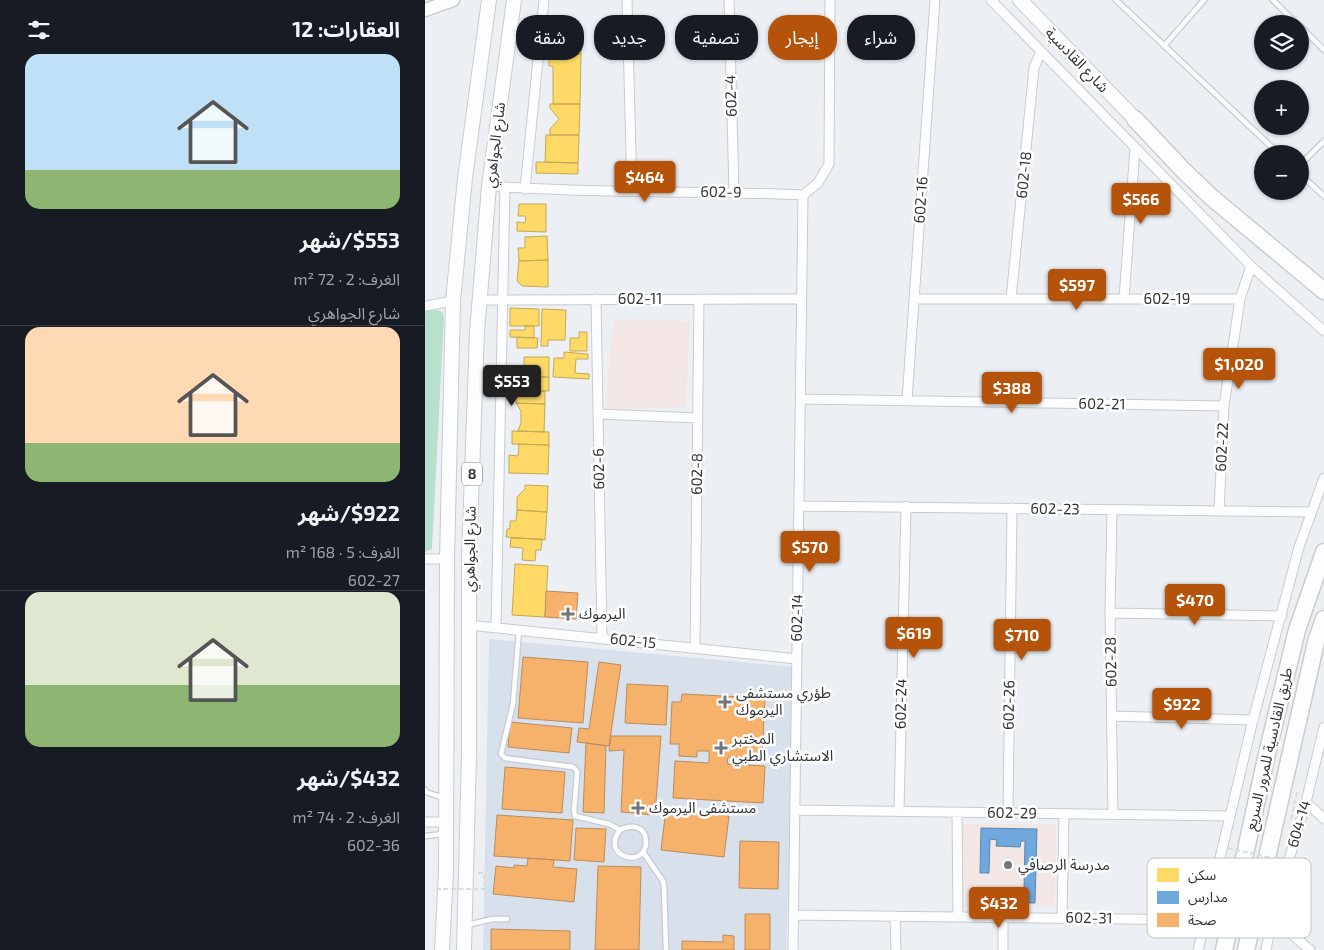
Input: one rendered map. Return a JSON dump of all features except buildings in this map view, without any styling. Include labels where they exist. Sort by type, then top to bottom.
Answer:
[{"type":"highway","points":[[1135,119],[1209,196],[1324,291]]},
{"type":"highway","name":"طريق القادسية للمرور السريع","points":[[1244,858],[1297,630],[1324,552]]},
{"type":"highway","name":"طريق القادسية للمرور السريع","points":[[1267,858],[1316,642],[1324,619]]},
{"type":"main road","name":"شارع الجواهري","points":[[442,950],[447,828],[447,559],[453,301],[465,178],[489,0]]},
{"type":"main road","name":"شارع الجواهري","points":[[464,950],[469,754],[469,558],[479,300],[489,186],[514,0]]},
{"type":"main road","name":"شارع القادسية","points":[[1020,0],[1135,119]]},
{"type":"street","points":[[425,10],[453,0]]},
{"type":"street","points":[[525,189],[544,0]]},
{"type":"street","points":[[627,0],[632,190]]},
{"type":"street","name":"602-4","points":[[729,0],[734,192]]},
{"type":"street","points":[[803,195],[818,183],[829,164],[830,0]]},
{"type":"street","name":"602-16","points":[[907,400],[935,0]]},
{"type":"street","points":[[991,0],[1251,266],[1324,331]]},
{"type":"street","name":"602-18","points":[[1011,299],[1035,68],[1041,51]]},
{"type":"street","points":[[1124,299],[1135,148]]},
{"type":"street","name":"602-9","points":[[489,186],[525,189],[734,192],[803,195]]},
{"type":"street","points":[[496,627],[505,187]]},
{"type":"street","name":"602-14","points":[[793,950],[803,195]]},
{"type":"street","name":"602-22","points":[[1219,511],[1225,406],[1240,299],[1251,266]]},
{"type":"street","name":"602-6","points":[[596,299],[602,638]]},
{"type":"street","name":"602-8","points":[[695,648],[699,299]]},
{"type":"street","name":"602-11","points":[[479,300],[801,299]]},
{"type":"street","name":"602-19","points":[[914,299],[1240,299]]},
{"type":"street","points":[[425,306],[453,301]]},
{"type":"street","name":"602-21","points":[[800,399],[1225,406]]},
{"type":"street","points":[[598,414],[698,418]]},
{"type":"street","points":[[1220,858],[1253,720],[1299,547],[1324,478]]},
{"type":"street","name":"602-23","points":[[799,506],[1311,512]]},
{"type":"street","name":"602-24","points":[[899,811],[906,506]]},
{"type":"street","name":"602-26","points":[[1008,813],[1012,508]]},
{"type":"street","name":"602-28","points":[[1112,510],[1110,613],[1113,814]]},
{"type":"street","points":[[425,559],[447,559]]},
{"type":"street","points":[[1110,613],[1282,616]]},
{"type":"street","name":"602-15","points":[[468,625],[797,659]]},
{"type":"street","points":[[1112,716],[1253,720]]},
{"type":"street","name":"604-14","points":[[1289,858],[1306,802],[1324,727]]},
{"type":"street","points":[[1306,802],[1324,819]]},
{"type":"street","name":"602-29","points":[[795,810],[1230,816]]},
{"type":"street","points":[[957,812],[958,917]]},
{"type":"street","points":[[1062,918],[1064,814]]},
{"type":"street","points":[[425,822],[447,828]]},
{"type":"street","name":"602-31","points":[[793,915],[1147,919]]},
{"type":"street","points":[[895,916],[896,950]]},
{"type":"street","points":[[1003,918],[1003,950]]},
{"type":"street","points":[[1296,938],[1310,950]]},
{"type":"lane","points":[[1116,0],[1269,145]]},
{"type":"lane","points":[[1273,0],[1289,15]]},
{"type":"lane","points":[[1164,46],[1200,1]]},
{"type":"lane","points":[[1309,35],[1324,50]]},
{"type":"lane","points":[[1309,155],[1324,141]]},
{"type":"lane","points":[[1320,145],[1324,150]]},
{"type":"lane","points":[[1309,182],[1324,196]]},
{"type":"lane","points":[[519,629],[513,704],[501,754],[505,758],[573,766],[577,771],[575,816],[609,824],[620,830]]},
{"type":"lane","points":[[425,790],[447,799]]},
{"type":"lane","points":[[630,826],[640,829],[646,838],[643,852],[629,858],[620,854],[614,840],[620,830],[630,826]]},
{"type":"lane","points":[[425,836],[447,828]]},
{"type":"lane","points":[[643,852],[663,881],[666,950]]},
{"type":"lane","points":[[465,925],[493,919],[507,919]]},
{"type":"path","points":[[1228,848],[1271,858]]},
{"type":"path","points":[[435,889],[485,889],[484,873]]},
{"type":"shaded area","points":[[614,319],[690,321],[686,407],[606,409]]},
{"type":"shaded area","name":"مستشفى اليرموك","points":[[489,639],[797,667],[786,950],[483,950]]},
{"type":"shaded area","name":"مدرسة الرصافي","points":[[961,824],[1056,824],[1055,907],[960,907]]},
{"type":"green space","points":[[438,310],[443,313],[444,318],[432,549],[425,552],[425,311]]},
{"type":"place","name":"اليرموك","points":[[568,614]]},
{"type":"place","name":"طؤري مستشفى اليرموك","points":[[725,702]]},
{"type":"place","name":"المختبر الاستشاري الطبي","points":[[721,748]]},
{"type":"place","name":"مستشفى اليرموك","points":[[638,808]]},
{"type":"place","name":"مدرسة الرصافي","points":[[1008,865]]}]
